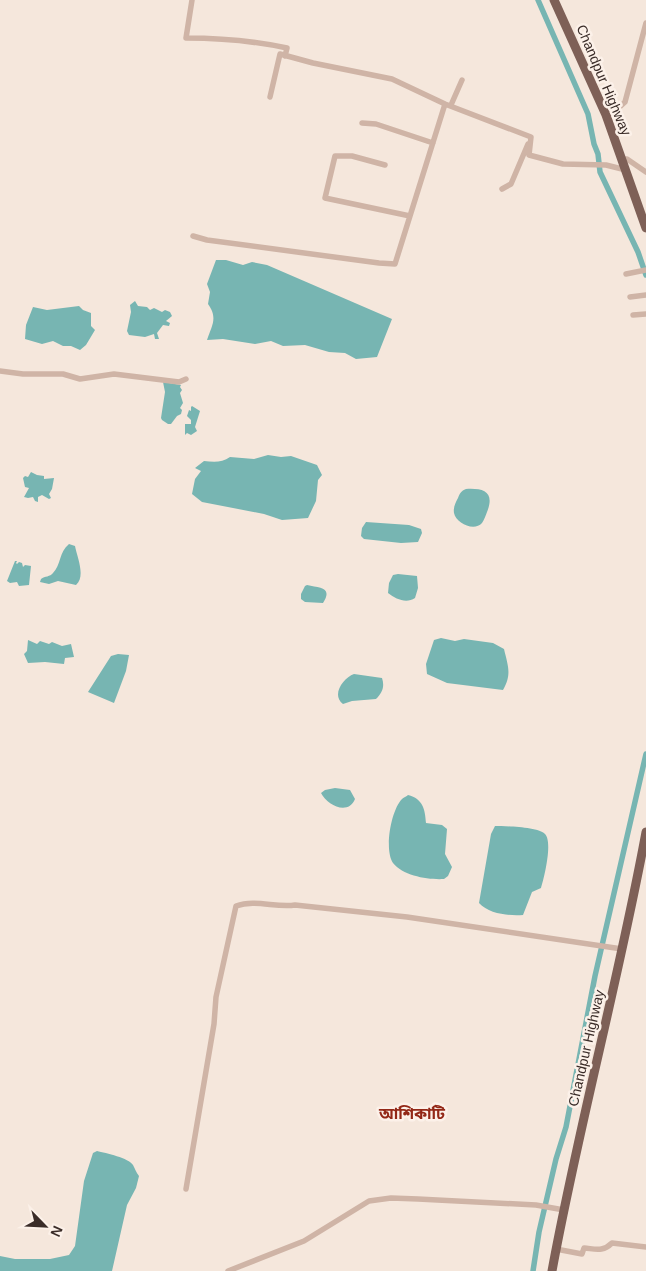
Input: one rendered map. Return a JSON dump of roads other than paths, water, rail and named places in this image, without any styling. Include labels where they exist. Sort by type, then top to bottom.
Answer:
[{"type":"main road","name":"Chandpur Highway","points":[[554,0],[606,115],[646,228]]},
{"type":"main road","name":"Chandpur Highway","points":[[552,1271],[559,1210],[646,832]]},
{"type":"street","points":[[192,0],[186,38],[212,38],[266,44],[287,48],[286,56]]},
{"type":"street","points":[[606,115],[614,112],[625,102],[646,22]]},
{"type":"street","points":[[270,97],[280,54],[313,63],[392,79],[448,104],[531,137]]},
{"type":"street","points":[[193,236],[207,240],[395,264],[433,143],[448,104],[462,80]]},
{"type":"street","points":[[362,123],[376,124],[433,143]]},
{"type":"street","points":[[531,137],[530,155],[563,164],[606,164],[626,170]]},
{"type":"street","points":[[502,189],[511,184],[531,137]]},
{"type":"street","points":[[386,165],[352,156],[335,156],[325,198],[410,216]]},
{"type":"street","points":[[622,159],[627,159],[646,172]]},
{"type":"street","points":[[626,274],[643,270]]},
{"type":"street","points":[[630,297],[646,295]]},
{"type":"street","points":[[633,315],[646,314]]},
{"type":"street","points":[[0,371],[23,374],[63,374],[80,379],[114,374],[180,382],[186,379]]},
{"type":"street","points":[[186,1189],[214,1024],[216,997],[236,906],[245,903],[295,905],[379,914],[618,948]]},
{"type":"street","points":[[228,1271],[304,1241],[369,1200],[392,1198],[536,1205],[559,1210]]},
{"type":"street","points":[[556,1249],[582,1254],[584,1248],[601,1250],[607,1248],[612,1243],[646,1247]]},
{"type":"water","points":[[216,260],[226,260],[243,265],[252,262],[267,265],[392,319],[377,357],[356,359],[345,353],[329,352],[305,345],[283,346],[271,341],[255,344],[223,339],[207,340],[212,326],[213,313],[208,304],[210,292],[207,284]]},
{"type":"water","points":[[135,301],[138,306],[147,307],[150,310],[154,308],[162,312],[165,310],[170,312],[172,316],[166,321],[170,323],[169,326],[163,325],[157,333],[159,339],[155,339],[154,334],[145,337],[129,335],[127,331],[131,312],[130,305]]},
{"type":"water","points":[[79,306],[91,313],[91,326],[95,330],[86,345],[80,350],[71,346],[63,346],[53,341],[42,344],[25,339],[26,325],[33,307],[47,310]]},
{"type":"water","points":[[163,382],[181,385],[182,390],[180,393],[183,403],[180,408],[182,410],[181,414],[171,424],[168,424],[161,418],[165,392]]},
{"type":"water","points":[[192,406],[200,411],[195,427],[197,431],[191,435],[187,433],[185,435],[185,424],[191,424],[191,420],[187,416]]},
{"type":"water","points":[[268,455],[291,456],[317,465],[322,475],[318,480],[316,501],[308,518],[282,520],[264,514],[202,502],[192,494],[195,479],[201,471],[195,468],[204,461],[221,461],[230,457],[254,459]]},
{"type":"water","points":[[31,472],[44,476],[44,479],[54,478],[49,494],[51,498],[49,499],[42,495],[38,497],[38,502],[33,497],[24,497],[29,488],[25,487],[23,478],[25,476],[28,477]]},
{"type":"water","points":[[466,489],[478,489],[489,496],[487,512],[479,526],[466,525],[455,517],[454,507],[459,495]]},
{"type":"water","points":[[366,522],[409,525],[421,529],[422,533],[418,542],[401,543],[364,539],[361,536],[362,528]]},
{"type":"water","points":[[69,544],[75,546],[81,572],[76,585],[58,581],[49,584],[40,582],[41,579],[56,570],[63,551]]},
{"type":"water","points":[[15,561],[17,561],[17,564],[19,562],[22,563],[23,567],[25,565],[31,566],[29,585],[19,586],[17,582],[10,583],[7,581]]},
{"type":"water","points":[[393,575],[417,576],[418,588],[415,598],[412,600],[401,600],[388,593],[389,583]]},
{"type":"water","points":[[307,585],[326,591],[326,598],[323,603],[305,602],[301,599],[301,594]]},
{"type":"water","points":[[441,638],[455,641],[464,639],[493,643],[504,649],[508,665],[508,679],[503,690],[447,683],[427,674],[426,664],[434,640]]},
{"type":"water","points":[[28,640],[37,644],[40,641],[49,644],[52,642],[62,646],[71,644],[74,657],[65,658],[64,664],[28,663],[24,654],[27,651]]},
{"type":"water","points":[[118,654],[129,655],[126,671],[114,703],[88,692],[111,656]]},
{"type":"water","points":[[354,674],[382,678],[382,690],[376,699],[352,701],[343,704],[338,696],[338,692],[346,679]]},
{"type":"water","points":[[335,788],[350,790],[355,799],[352,804],[348,807],[338,807],[328,801],[321,793]]},
{"type":"water","points":[[408,795],[417,799],[422,805],[426,823],[442,825],[447,829],[445,854],[452,867],[448,876],[444,879],[424,878],[410,874],[397,867],[390,857],[389,840],[392,821],[398,804]]},
{"type":"water","points":[[495,826],[522,827],[536,830],[545,834],[547,838],[547,860],[541,888],[532,892],[523,915],[499,914],[488,910],[479,903],[491,834]]},
{"type":"water","points":[[97,1151],[131,1162],[139,1176],[136,1188],[127,1205],[112,1271],[0,1271],[0,1256],[15,1259],[50,1259],[69,1255],[75,1246],[84,1181],[93,1153]]},
{"type":"waterway","points":[[538,0],[588,114],[598,154],[600,172],[638,252],[646,275]]},
{"type":"waterway","points":[[533,1271],[539,1232],[556,1159],[566,1127],[595,976],[646,754]]},
{"type":"district","name":"আশিকাটি","points":[[412,1113]]}]
